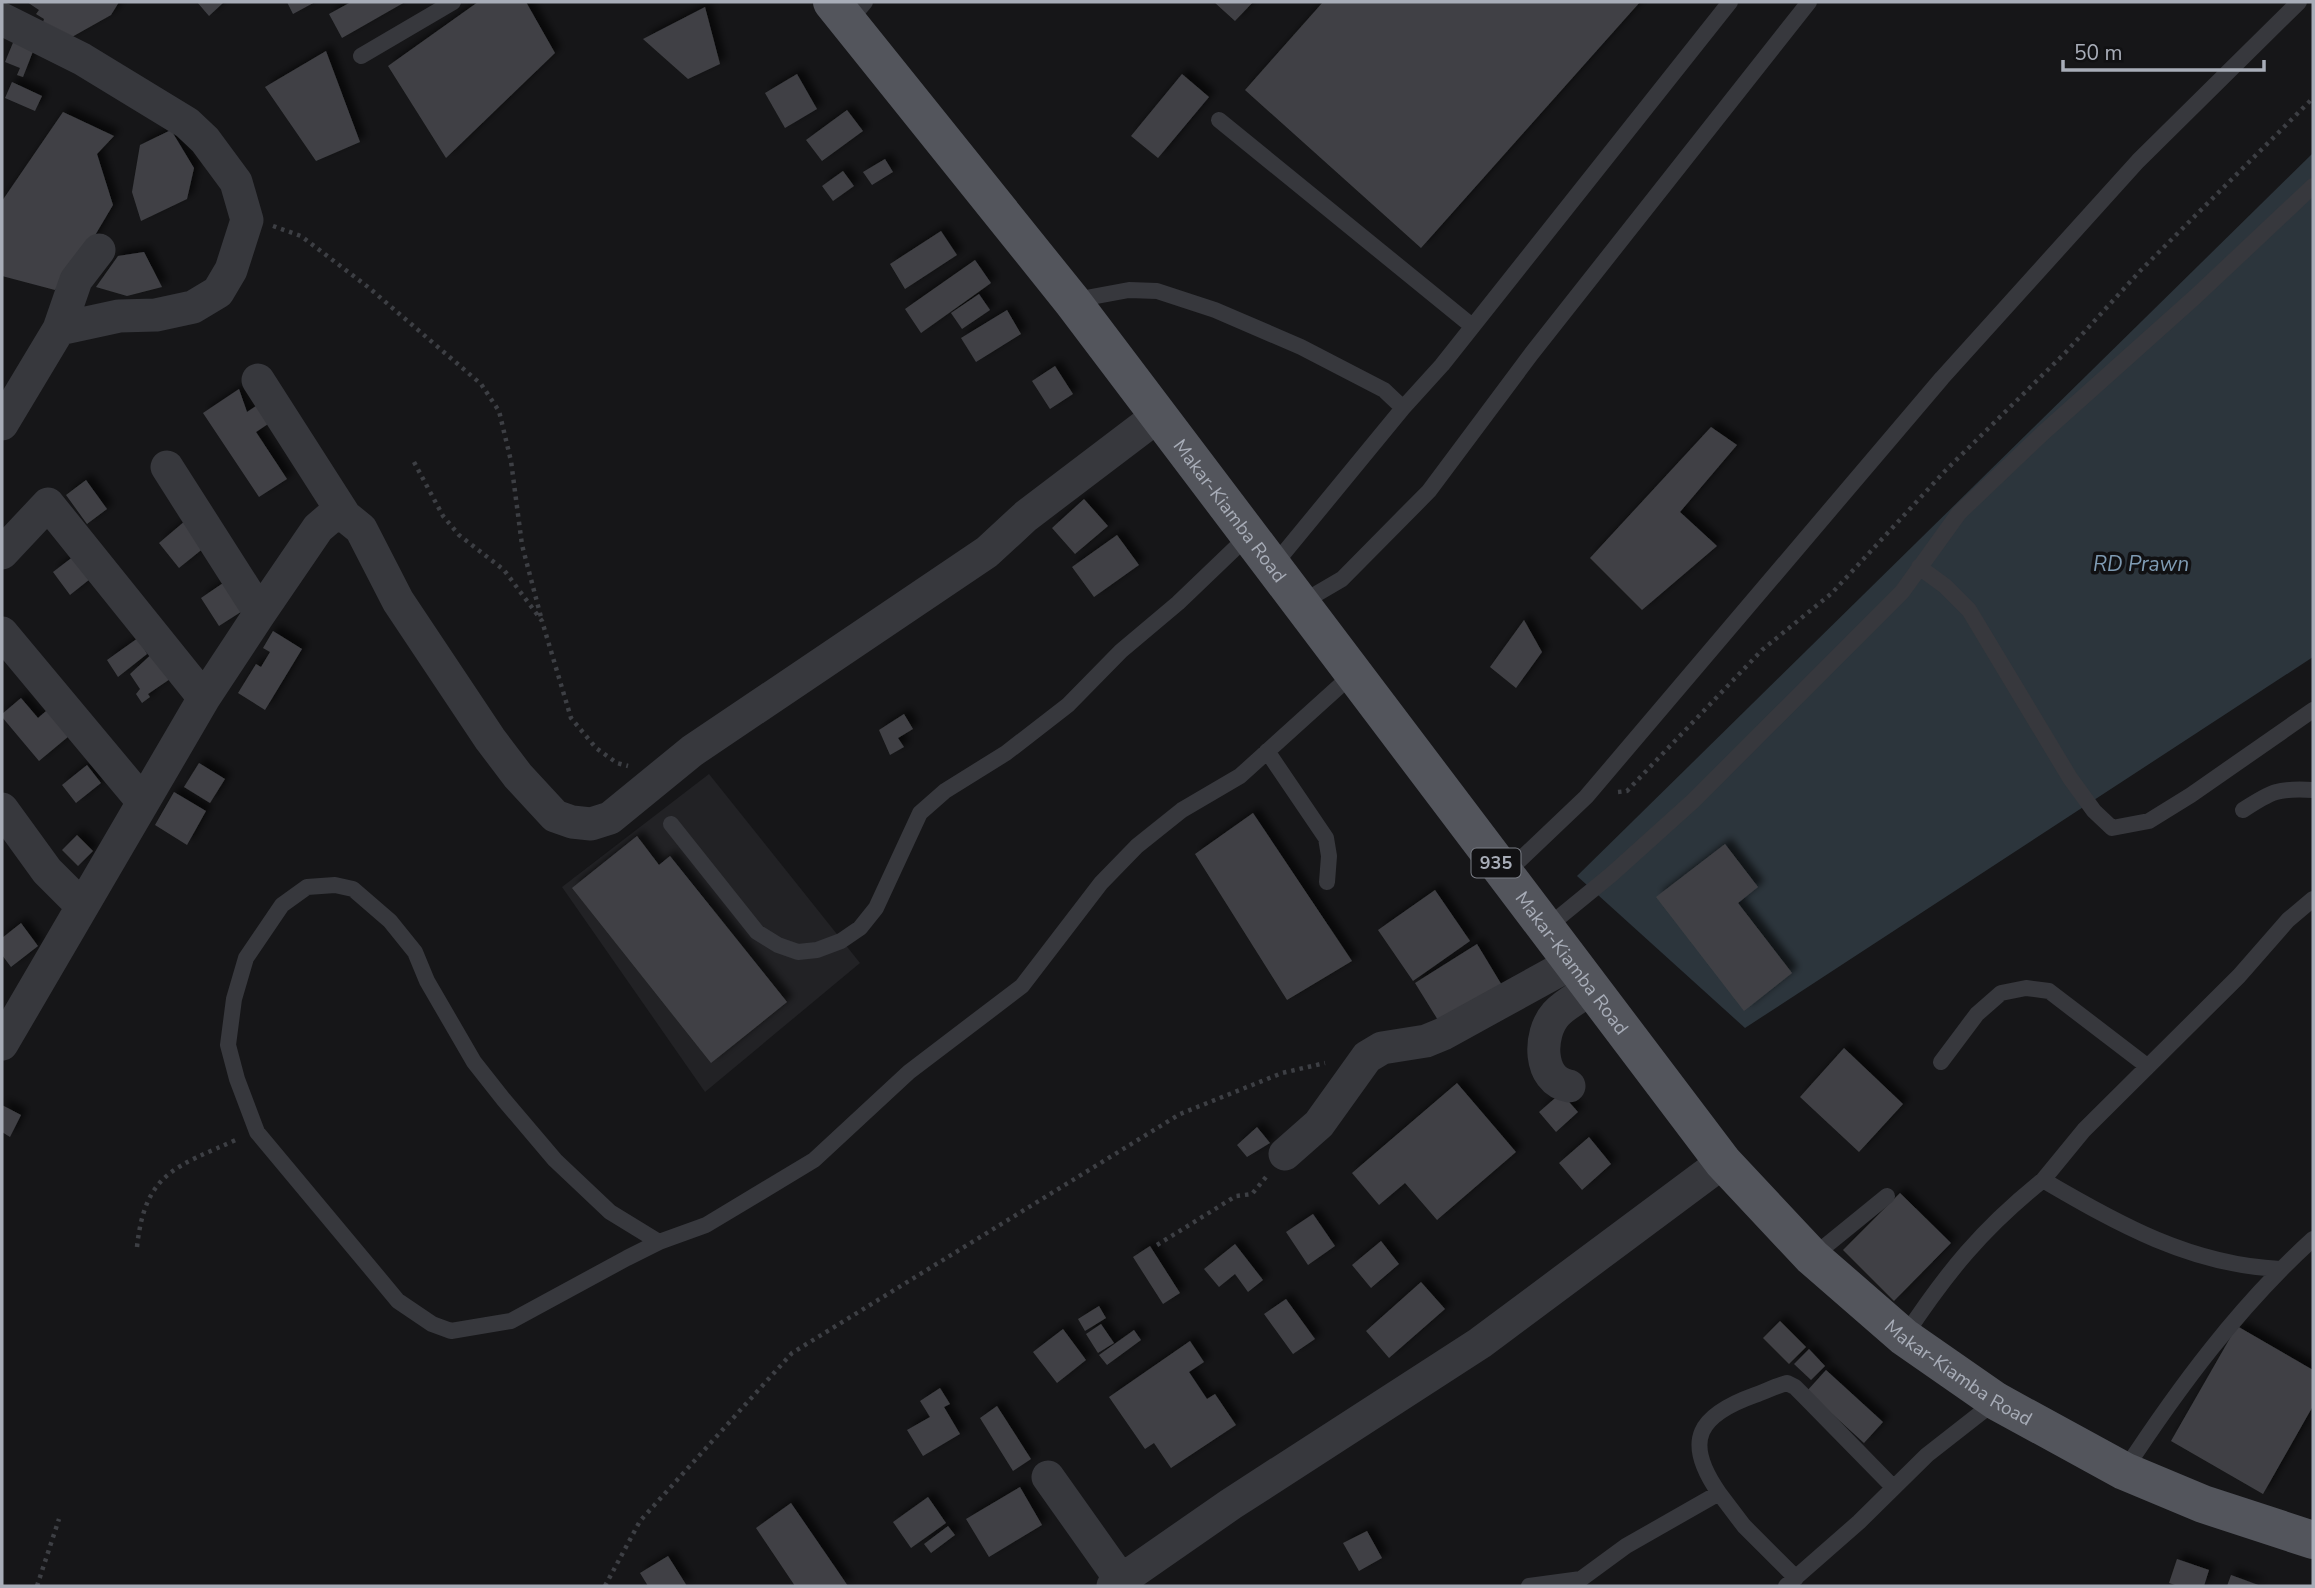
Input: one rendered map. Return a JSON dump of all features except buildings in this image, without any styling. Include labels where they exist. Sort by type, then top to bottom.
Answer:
[{"type":"main road","name":"Makar-Kiamba Road","points":[[848,8],[1274,565],[1723,1162],[1812,1256],[1904,1337],[1996,1401],[2124,1471],[2203,1504],[2313,1540]]},
{"type":"street","points":[[2,19],[82,59],[187,123],[205,140],[236,182],[247,220],[231,270],[218,292],[193,307],[156,315],[118,316],[59,329]]},
{"type":"street","points":[[2,424],[59,329],[76,280],[99,250]]},
{"type":"street","points":[[258,380],[345,516],[361,529],[398,601],[490,739],[518,776],[555,816],[572,822],[591,824],[610,818],[692,751],[987,552],[1026,516],[1159,415]]},
{"type":"street","points":[[167,467],[260,613]]},
{"type":"street","points":[[2,553],[48,504],[204,698]]},
{"type":"street","points":[[2,1044],[204,698],[318,528],[332,516],[345,516]]},
{"type":"street","points":[[2,633],[143,802]]},
{"type":"street","points":[[2,809],[47,871],[82,906]]},
{"type":"street","points":[[1285,1154],[1319,1124],[1367,1058],[1382,1048],[1426,1041],[1582,976]]},
{"type":"street","points":[[1569,1086],[1557,1083],[1550,1076],[1544,1056],[1547,1033],[1555,1015],[1582,976]]},
{"type":"street","points":[[1048,1477],[1117,1583],[1231,1504],[1480,1343],[1723,1162]]},
{"type":"lane","points":[[361,56],[453,2]]},
{"type":"lane","points":[[1274,565],[1403,408],[1442,365],[1730,2]]},
{"type":"lane","points":[[1301,603],[1342,579],[1429,491],[1549,332],[1809,2]]},
{"type":"lane","points":[[1505,874],[1586,797],[1941,378],[2138,161],[2299,2]]},
{"type":"lane","points":[[1219,120],[1472,326]]},
{"type":"lane","points":[[1546,928],[1612,874],[1693,801],[1902,592],[1959,513],[2313,187]]},
{"type":"lane","points":[[1072,301],[1129,290],[1157,291],[1215,310],[1301,347],[1384,390],[1403,408]]},
{"type":"lane","points":[[671,824],[757,932],[778,945],[798,952],[817,950],[841,941],[860,928],[876,908],[920,813],[945,791],[1006,753],[1068,705],[1121,650],[1178,603],[1250,534]]},
{"type":"lane","points":[[1919,567],[1945,586],[1969,610],[2070,778],[2094,811],[2112,828],[2149,821],[2313,710]]},
{"type":"lane","points":[[659,1242],[610,1212],[555,1160],[474,1062],[427,981],[415,952],[390,921],[353,889],[325,884],[307,887],[282,905],[246,958],[234,999],[228,1045],[237,1079],[257,1132],[398,1301],[432,1324],[451,1331],[511,1321],[659,1242],[706,1225],[814,1160],[909,1072],[1022,986],[1101,883],[1138,846],[1182,810],[1240,776],[1354,673]]},
{"type":"lane","points":[[1267,751],[1326,838],[1329,856],[1327,882]]},
{"type":"lane","points":[[2243,810],[2267,793],[2286,788],[2313,790]]},
{"type":"lane","points":[[1904,1337],[1939,1284],[1969,1248],[2011,1206],[2043,1180],[2084,1130],[2239,976],[2288,920],[2313,899]]},
{"type":"lane","points":[[1941,1062],[1978,1014],[2001,993],[2026,988],[2049,991],[2147,1066]]},
{"type":"lane","points":[[2043,1180],[2122,1226],[2168,1246],[2225,1264],[2280,1269]]},
{"type":"lane","points":[[1812,1256],[1887,1196]]},
{"type":"lane","points":[[2124,1471],[2170,1401],[2241,1313],[2280,1269],[2313,1239]]},
{"type":"lane","points":[[1893,1487],[1795,1387],[1787,1383],[1732,1403],[1715,1413],[1704,1427],[1699,1457],[1706,1474],[1744,1526],[1791,1582],[1859,1522],[1927,1455],[1996,1401]]},
{"type":"lane","points":[[1530,1586],[1581,1579],[1626,1546],[1719,1493]]},
{"type":"path","points":[[1586,797],[1627,790],[1639,779],[1715,696],[1762,650],[1832,593],[1945,471],[2065,353],[2141,270],[2313,98]]},
{"type":"path","points":[[247,220],[276,226],[301,236],[368,286],[481,384],[499,411],[511,461],[522,545],[571,718],[596,748],[617,763],[663,774]]},
{"type":"path","points":[[414,462],[443,516],[459,535],[504,570],[542,621]]},
{"type":"path","points":[[605,1586],[640,1521],[792,1353],[1180,1114],[1282,1073],[1340,1060],[1367,1058]]},
{"type":"path","points":[[137,1247],[140,1219],[161,1181],[184,1163],[257,1132]]},
{"type":"path","points":[[1157,1245],[1236,1196],[1252,1194],[1285,1154]]},
{"type":"path","points":[[37,1586],[59,1519]]},
{"type":"shaded area","points":[[709,774],[860,963],[705,1092],[562,887]]},
{"type":"water","name":"RD Prawn","points":[[2313,153],[2313,657],[1745,1028],[1577,876]]}]
